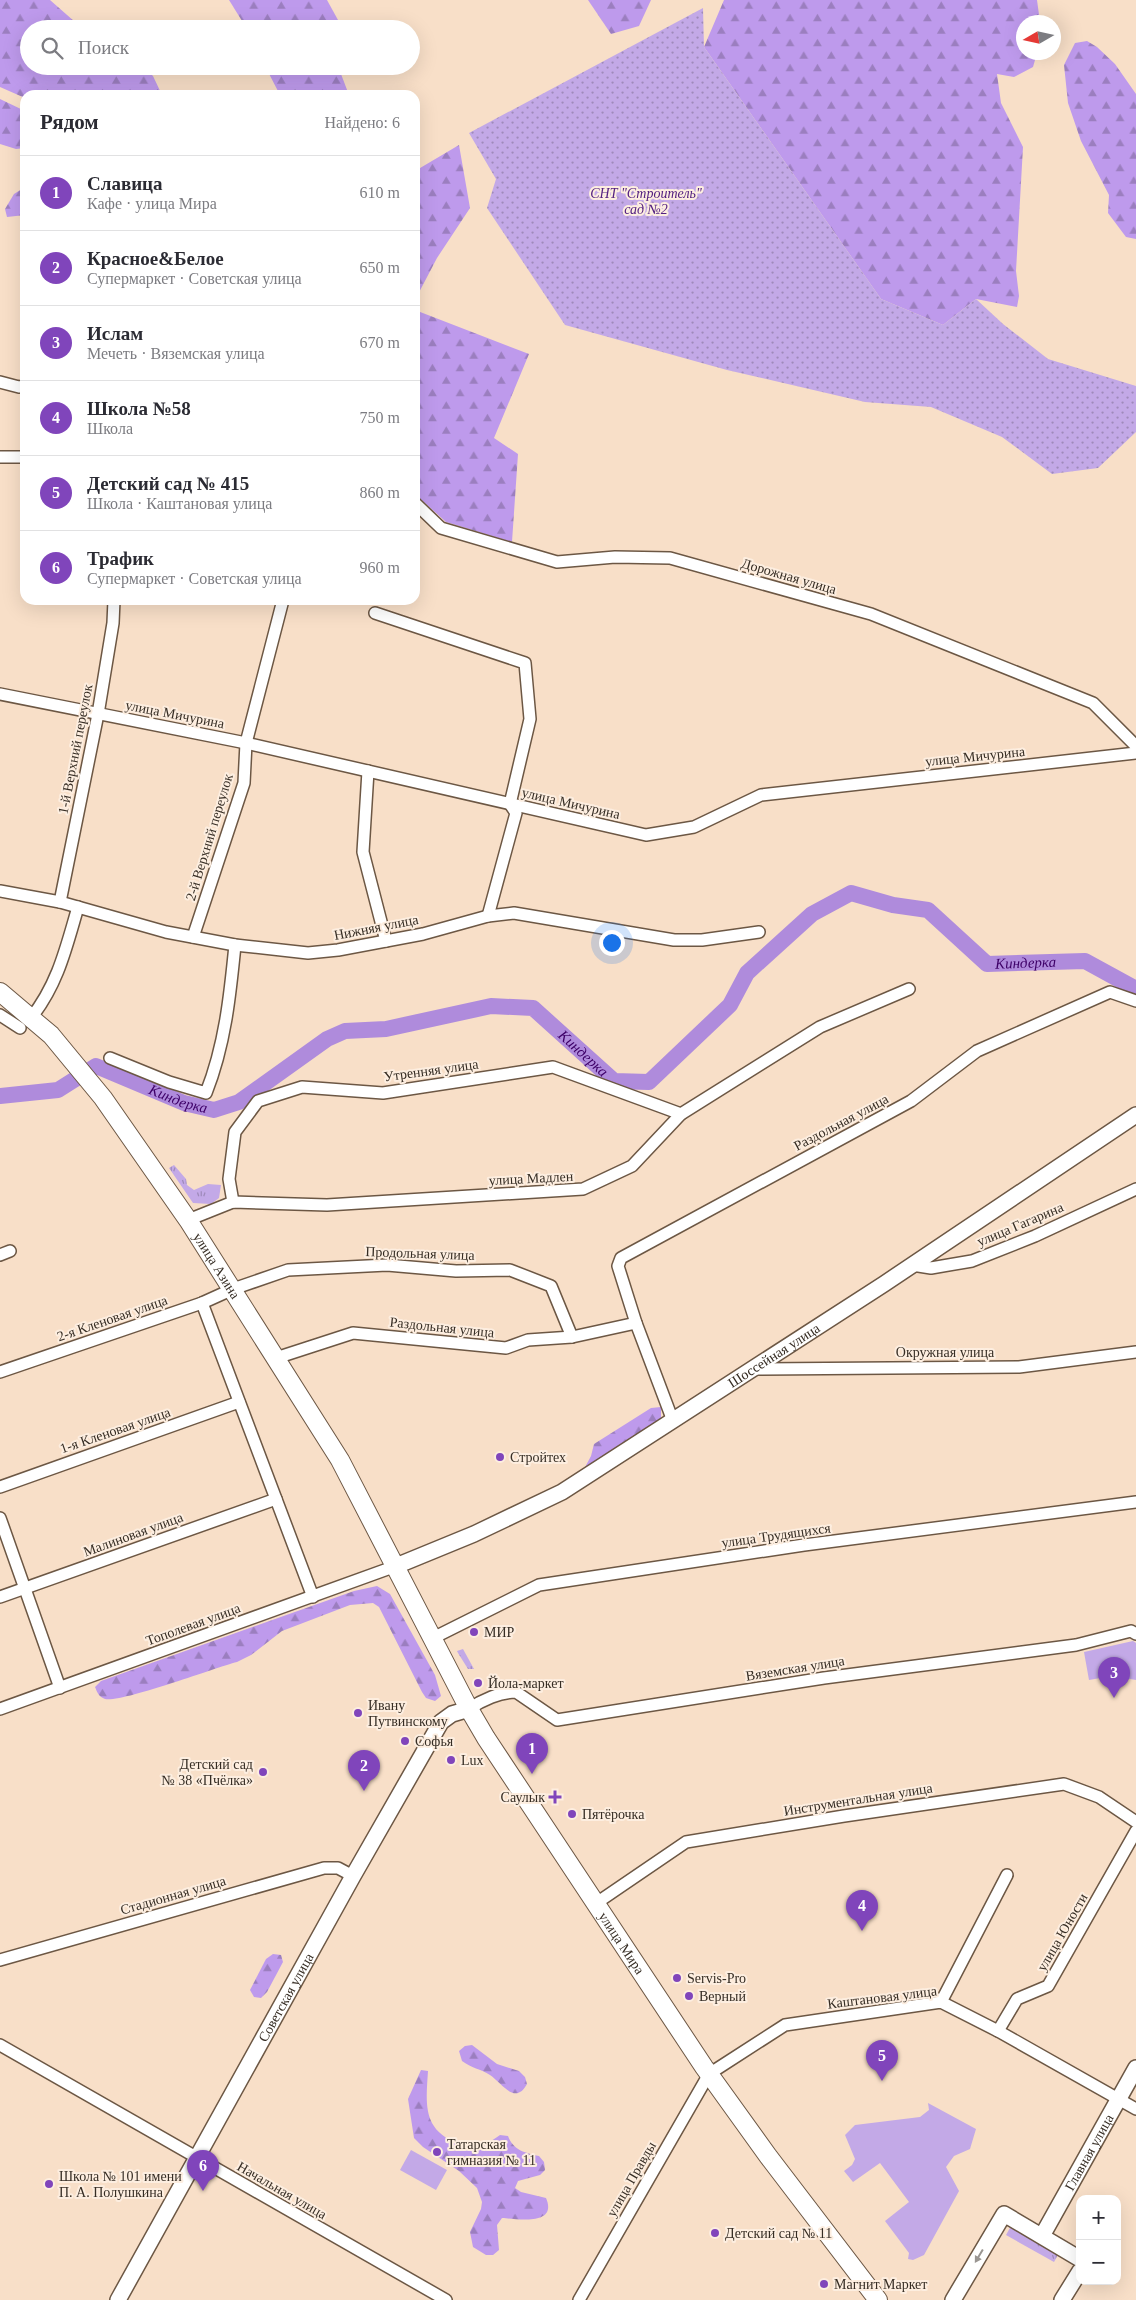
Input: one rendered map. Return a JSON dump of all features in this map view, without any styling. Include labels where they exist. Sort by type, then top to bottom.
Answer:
[{"type":"main road","name":"улица Азина","points":[[0,992],[26,1023],[51,1035],[104,1098],[233,1289],[340,1460],[396,1566]]},
{"type":"main road","name":"улица Мира","points":[[396,1566],[469,1709],[595,1904],[710,2074],[786,2180],[878,2300]]},
{"type":"street","points":[[0,382],[20,387]]},
{"type":"street","points":[[0,457],[20,456]]},
{"type":"street","name":"Дорожная улица","points":[[420,508],[441,528],[557,562],[614,557],[670,558],[871,614],[1093,703],[1136,746]]},
{"type":"street","name":"1-й Верхний переулок","points":[[60,902],[98,714],[113,623],[114,605]]},
{"type":"street","name":"2-й Верхний переулок","points":[[193,937],[244,783],[246,743],[282,605]]},
{"type":"street","points":[[375,613],[525,663],[530,719],[510,804],[516,813],[488,916]]},
{"type":"street","name":"улица Мичурина","points":[[0,694],[246,743],[646,835],[694,827],[761,795],[1136,753]]},
{"type":"street","points":[[368,771],[363,852],[386,941]]},
{"type":"street","name":"Нижняя улица","points":[[0,891],[60,902],[166,932],[235,945],[308,953],[338,950],[423,934],[488,916],[514,913],[674,940],[702,940],[758,932]]},
{"type":"street","points":[[0,1015],[26,1023],[45,1001],[55,982],[78,907]]},
{"type":"street","points":[[110,1058],[169,1082],[206,1093],[228,1017],[235,945]]},
{"type":"street","name":"улица Мадлен","points":[[188,1220],[233,1202],[327,1205],[583,1190],[632,1166],[681,1114],[820,1027],[909,989]]},
{"type":"street","name":"Раздольная улица","points":[[673,1421],[636,1323],[618,1266],[621,1258],[911,1101],[976,1050],[1110,992],[1136,1001]]},
{"type":"street","name":"Утренняя улица","points":[[233,1202],[229,1179],[235,1132],[258,1101],[302,1087],[383,1093],[554,1068],[681,1114]]},
{"type":"street","name":"Шоссейная улица","points":[[396,1566],[474,1534],[562,1492],[938,1248],[1136,1115]]},
{"type":"street","name":"улица Гагарина","points":[[912,1265],[931,1268],[954,1266],[972,1261],[1035,1236],[1136,1189]]},
{"type":"street","points":[[938,1248],[944,1260],[954,1266]]},
{"type":"street","name":"Продольная улица","points":[[233,1289],[288,1270],[387,1265],[456,1271],[510,1270],[551,1286],[572,1337]]},
{"type":"street","name":"2-я Кленовая улица","points":[[0,1372],[202,1303],[233,1289]]},
{"type":"street","points":[[202,1303],[313,1597]]},
{"type":"street","name":"Раздольная улица","points":[[276,1358],[353,1333],[506,1348],[528,1340],[572,1337],[636,1323]]},
{"type":"street","name":"Окружная улица","points":[[752,1369],[1019,1367],[1136,1352]]},
{"type":"street","name":"1-я Кленовая улица","points":[[0,1486],[239,1402]]},
{"type":"street","name":"Малиновая улица","points":[[0,1597],[276,1499]]},
{"type":"street","name":"улица Трудящихся","points":[[433,1638],[539,1585],[804,1545],[1136,1502]]},
{"type":"street","points":[[0,1518],[60,1688]]},
{"type":"street","name":"Тополевая улица","points":[[0,1709],[396,1566]]},
{"type":"street","name":"Вяземская улица","points":[[469,1709],[488,1699],[508,1692],[516,1692],[557,1720],[824,1678],[1076,1645],[1130,1631],[1136,1634]]},
{"type":"street","name":"Советская улица","points":[[118,2300],[353,1876],[441,1722],[452,1714],[469,1709]]},
{"type":"street","name":"Инструментальная улица","points":[[595,1904],[686,1842],[844,1816],[1064,1784],[1099,1797],[1136,1822]]},
{"type":"street","name":"улица Юности","points":[[998,2031],[1017,1999],[1048,1986],[1136,1831]]},
{"type":"street","name":"Стадионная улица","points":[[0,1960],[324,1868],[338,1868],[353,1876]]},
{"type":"street","points":[[941,2002],[1008,1875]]},
{"type":"street","name":"Каштановая улица","points":[[710,2074],[785,2024],[941,2002],[998,2031],[1136,2109]]},
{"type":"street","name":"Начальная улица","points":[[0,2045],[446,2300]]},
{"type":"street","name":"Главная улица","points":[[1042,2236],[1136,2068]]},
{"type":"street","name":"улица Правды","points":[[579,2300],[710,2074]]},
{"type":"street","points":[[953,2300],[1004,2214],[1076,2257]]},
{"type":"street","points":[[1062,2300],[1076,2277]]},
{"type":"green space","points":[[0,0],[50,0],[73,20],[20,20],[20,75],[152,75],[160,90],[20,90],[20,96],[0,87]]},
{"type":"green space","points":[[229,0],[327,0],[338,20],[241,20]]},
{"type":"green space","points":[[588,0],[651,0],[639,26],[611,34]]},
{"type":"green space","points":[[724,0],[1037,0],[1039,15],[1016,15],[1016,60],[1035,60],[1033,67],[1014,77],[997,74],[1001,103],[1023,147],[1016,271],[1019,296],[1017,307],[976,299],[943,325],[881,299],[704,47]]},
{"type":"green space","name":"СНТ \"Строитель\" сад №2","points":[[703,8],[704,47],[881,299],[943,325],[976,299],[1003,324],[1048,359],[1136,386],[1136,432],[1098,468],[1052,474],[1002,437],[931,407],[865,402],[727,370],[565,325],[487,208],[496,179],[469,133]]},
{"type":"green space","points":[[1087,41],[1097,47],[1115,64],[1136,94],[1136,239],[1126,237],[1108,213],[1109,195],[1081,141],[1068,103],[1064,65],[1075,43]]},
{"type":"green space","points":[[270,75],[341,75],[347,90],[277,90]]},
{"type":"green space","points":[[0,99],[20,109],[20,149],[0,144]]},
{"type":"green space","points":[[459,145],[470,208],[437,258],[420,290],[420,168]]},
{"type":"green space","points":[[20,190],[20,216],[7,217],[5,209],[14,194]]},
{"type":"green space","points":[[420,312],[529,354],[494,438],[518,454],[512,542],[446,522],[420,499]]},
{"type":"green space","points":[[174,1165],[186,1179],[187,1185],[194,1190],[208,1184],[221,1185],[219,1198],[211,1204],[193,1203],[169,1168]]},
{"type":"green space","points":[[661,1407],[661,1426],[631,1443],[625,1441],[619,1450],[583,1471],[591,1456],[594,1444],[651,1408]]},
{"type":"green space","points":[[377,1586],[390,1594],[435,1675],[441,1696],[435,1701],[426,1698],[422,1692],[379,1607],[373,1603],[350,1605],[282,1631],[251,1655],[237,1662],[148,1691],[114,1699],[105,1699],[100,1696],[95,1687],[101,1681],[354,1591]]},
{"type":"green space","points":[[1133,1641],[1136,1643],[1136,1680],[1112,1676],[1089,1680],[1084,1652]]},
{"type":"green space","points":[[463,1649],[474,1669],[468,1669],[457,1651]]},
{"type":"green space","points":[[273,1954],[281,1955],[283,1962],[267,1992],[261,1998],[254,1997],[250,1990],[266,1959]]},
{"type":"green space","points":[[472,2045],[497,2064],[519,2071],[525,2077],[527,2084],[518,2093],[513,2093],[508,2091],[490,2075],[462,2061],[459,2051],[465,2046]]},
{"type":"green space","points":[[421,2070],[428,2071],[427,2104],[432,2123],[446,2137],[464,2145],[480,2146],[500,2135],[508,2136],[516,2148],[539,2156],[544,2162],[545,2170],[540,2175],[518,2181],[515,2188],[521,2192],[546,2198],[548,2207],[546,2213],[534,2219],[502,2218],[497,2225],[499,2250],[493,2255],[486,2255],[473,2247],[470,2232],[481,2209],[482,2202],[477,2188],[459,2171],[423,2147],[414,2138],[408,2099]]},
{"type":"green space","points":[[928,2103],[976,2129],[970,2149],[954,2156],[946,2167],[959,2191],[924,2255],[913,2260],[908,2259],[909,2253],[885,2221],[909,2202],[880,2163],[853,2182],[844,2171],[852,2165],[855,2159],[845,2135],[855,2125],[920,2117],[929,2110]]},
{"type":"green space","points":[[411,2150],[447,2170],[436,2190],[400,2170]]},
{"type":"green space","points":[[1011,2226],[1059,2253],[1054,2262],[1006,2235]]},
{"type":"waterway","name":"Киндерка","points":[[0,1096],[58,1090],[96,1066],[184,1103],[214,1110],[239,1102],[327,1039],[345,1031],[386,1029],[491,1006],[533,1008],[614,1081],[649,1082],[730,1005],[747,973],[812,914],[851,893],[893,905],[928,910],[987,964],[1085,961],[1136,989]]},
{"type":"place","name":"Стройтех","points":[[500,1457]]},
{"type":"place","name":"МИР","points":[[474,1632]]},
{"type":"place","name":"Йола-маркет","points":[[478,1683]]},
{"type":"place","name":"Ислам","points":[[1114,1698]]},
{"type":"place","name":"Ивану Путвинскому","points":[[358,1713]]},
{"type":"place","name":"Софья","points":[[405,1741]]},
{"type":"place","name":"Lux","points":[[451,1760]]},
{"type":"place","name":"Детский сад № 38 «Пчёлка»","points":[[263,1772]]},
{"type":"place","name":"Славица","points":[[532,1774]]},
{"type":"place","name":"Красное&Белое","points":[[364,1791]]},
{"type":"place","name":"Саулык","points":[[555,1797]]},
{"type":"place","name":"Пятёрочка","points":[[572,1814]]},
{"type":"place","name":"Школа №58","points":[[862,1931]]},
{"type":"place","name":"Servis-Pro","points":[[677,1978]]},
{"type":"place","name":"Верный","points":[[689,1996]]},
{"type":"place","name":"Детский сад № 415","points":[[882,2081]]},
{"type":"place","name":"Татарская гимназия № 11","points":[[437,2152]]},
{"type":"place","name":"Школа № 101 имени П. А. Полушкина","points":[[49,2184]]},
{"type":"place","name":"Трафик","points":[[203,2191]]},
{"type":"place","name":"Детский сад № 11","points":[[715,2233]]},
{"type":"place","name":"Магнит Маркет","points":[[824,2284]]}]
